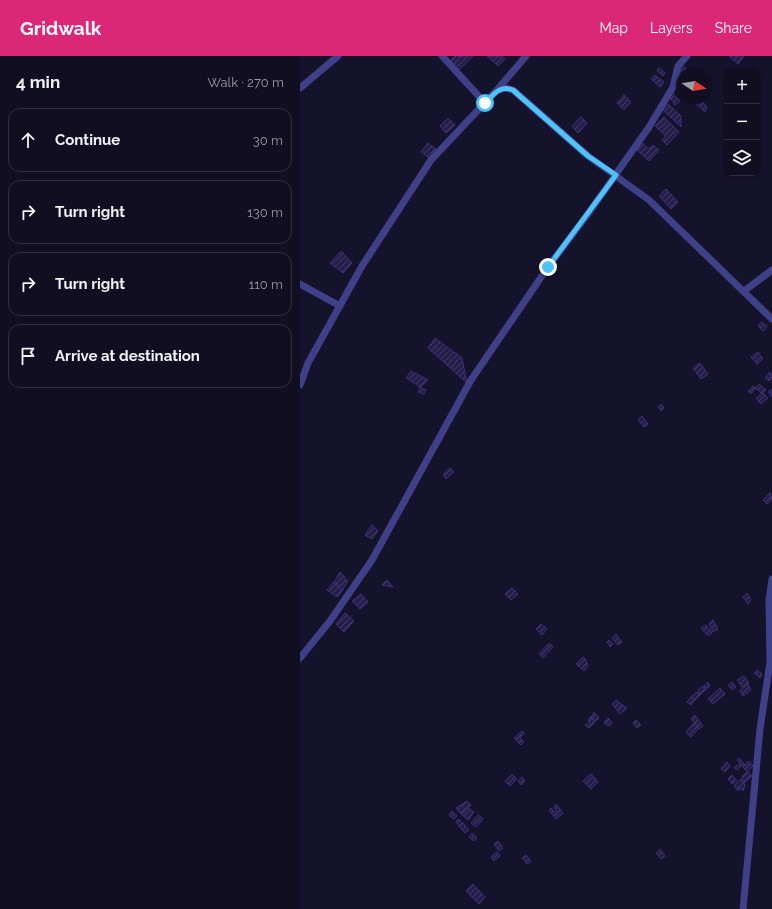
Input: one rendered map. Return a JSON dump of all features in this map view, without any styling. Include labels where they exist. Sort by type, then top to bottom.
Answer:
[{"type":"street","points":[[300,88],[338,56]]},
{"type":"street","points":[[442,56],[485,103]]},
{"type":"street","points":[[300,385],[308,363],[362,266],[431,160],[497,90],[526,56]]},
{"type":"street","points":[[300,658],[330,621],[372,560],[471,380],[548,267],[616,175],[649,127],[673,87],[678,66],[687,56]]},
{"type":"street","points":[[497,90],[506,88],[513,90],[588,156],[649,200],[772,319]]},
{"type":"street","points":[[744,291],[772,270]]},
{"type":"street","points":[[300,284],[340,306]]},
{"type":"street","points":[[743,909],[760,729],[770,662],[769,600],[772,579]]},
{"type":"building","points":[[455,56],[473,56],[458,71],[449,62]]},
{"type":"building","points":[[487,56],[502,56],[505,59],[498,66]]},
{"type":"building","points":[[729,56],[744,56],[738,64]]},
{"type":"building","points":[[659,68],[665,73],[663,76],[657,71]]},
{"type":"building","points":[[655,75],[664,82],[660,87],[651,79]]},
{"type":"building","points":[[671,92],[676,97],[676,104],[675,105],[668,95]]},
{"type":"building","points":[[624,95],[631,102],[624,110],[617,103]]},
{"type":"building","points":[[668,104],[681,116],[681,127],[663,110]]},
{"type":"building","points":[[696,104],[704,104],[707,107],[705,112]]},
{"type":"building","points":[[581,117],[587,123],[578,133],[572,126]]},
{"type":"building","points":[[664,117],[679,132],[667,145],[662,140],[666,136],[655,126]]},
{"type":"building","points":[[448,118],[455,125],[446,133],[440,126]]},
{"type":"building","points":[[428,143],[436,149],[429,158],[421,152]]},
{"type":"building","points":[[642,143],[649,149],[653,145],[659,150],[649,161],[637,150]]},
{"type":"building","points":[[666,189],[678,202],[671,209],[659,196]]},
{"type":"building","points":[[341,251],[352,263],[343,273],[330,263]]},
{"type":"building","points":[[761,322],[767,326],[763,331],[758,326]]},
{"type":"building","points":[[435,338],[462,358],[467,383],[428,348]]},
{"type":"building","points":[[758,352],[763,359],[757,364],[751,357]]},
{"type":"building","points":[[700,363],[708,374],[701,379],[693,368]]},
{"type":"building","points":[[411,371],[428,380],[420,387],[406,378]]},
{"type":"building","points":[[770,372],[772,378],[769,381],[765,378]]},
{"type":"building","points":[[759,384],[766,390],[762,394],[756,388]]},
{"type":"building","points":[[753,386],[756,388],[751,394],[748,391]]},
{"type":"building","points":[[420,387],[426,390],[424,394],[418,392]]},
{"type":"building","points":[[772,389],[772,397],[768,392]]},
{"type":"building","points":[[763,393],[768,398],[761,404],[756,398]]},
{"type":"building","points":[[661,404],[664,408],[661,411],[658,407]]},
{"type":"building","points":[[642,416],[648,424],[644,427],[638,420]]},
{"type":"building","points":[[450,468],[454,472],[446,479],[443,474]]},
{"type":"building","points":[[770,493],[772,499],[767,504],[763,500]]},
{"type":"building","points":[[372,525],[378,531],[372,539],[365,535]]},
{"type":"building","points":[[340,572],[348,581],[342,591],[334,582]]},
{"type":"building","points":[[387,580],[393,587],[382,585]]},
{"type":"building","points":[[334,582],[342,591],[337,597],[327,590]]},
{"type":"building","points":[[512,588],[518,594],[511,600],[505,594]]},
{"type":"building","points":[[747,593],[751,599],[748,604],[743,597]]},
{"type":"building","points":[[361,594],[368,602],[360,609],[352,601]]},
{"type":"building","points":[[345,613],[354,621],[344,632],[336,624]]},
{"type":"building","points":[[713,620],[718,629],[713,632],[709,624]]},
{"type":"building","points":[[541,624],[547,629],[542,635],[536,629]]},
{"type":"building","points":[[706,625],[712,633],[708,636],[701,628]]},
{"type":"building","points":[[616,634],[622,642],[618,645],[612,638]]},
{"type":"building","points":[[609,640],[613,644],[610,647],[607,642]]},
{"type":"building","points":[[549,643],[553,647],[543,658],[539,654]]},
{"type":"building","points":[[583,657],[588,666],[584,671],[576,664]]},
{"type":"building","points":[[757,670],[762,674],[760,678],[754,673]]},
{"type":"building","points":[[744,676],[749,683],[742,687],[737,680]]},
{"type":"building","points":[[708,682],[710,686],[706,689],[704,686]]},
{"type":"building","points":[[732,682],[736,687],[732,690],[728,685]]},
{"type":"building","points":[[748,684],[751,690],[743,696],[740,690]]},
{"type":"building","points":[[703,686],[706,689],[700,695],[698,690]]},
{"type":"building","points":[[720,688],[725,694],[713,704],[708,699]]},
{"type":"building","points":[[697,692],[700,695],[694,701],[691,697]]},
{"type":"building","points":[[691,697],[694,701],[691,705],[687,702]]},
{"type":"building","points":[[616,700],[627,708],[620,714],[612,704]]},
{"type":"building","points":[[594,712],[599,718],[596,721],[591,717]]},
{"type":"building","points":[[695,715],[703,726],[699,729],[691,718]]},
{"type":"building","points":[[590,717],[595,722],[589,728],[585,725],[590,722],[588,720]]},
{"type":"building","points":[[608,718],[612,722],[609,726],[604,723]]},
{"type":"building","points":[[636,720],[641,725],[637,728],[633,723]]},
{"type":"building","points":[[694,723],[699,728],[691,737],[686,732]]},
{"type":"building","points":[[522,731],[524,733],[520,738],[524,742],[521,745],[514,738]]},
{"type":"building","points":[[739,758],[745,765],[743,767],[737,760]]},
{"type":"building","points":[[749,761],[753,766],[747,772],[743,767]]},
{"type":"building","points":[[727,762],[730,766],[725,772],[721,769]]},
{"type":"building","points":[[739,764],[741,766],[737,770],[734,768]]},
{"type":"building","points":[[748,772],[752,776],[744,783],[741,779],[743,777],[742,776]]},
{"type":"building","points":[[512,774],[517,779],[510,786],[505,781]]},
{"type":"building","points":[[591,774],[598,782],[591,789],[583,781]]},
{"type":"building","points":[[732,775],[737,781],[732,784],[728,779]]},
{"type":"building","points":[[522,777],[525,781],[521,785],[518,781]]},
{"type":"building","points":[[741,779],[745,785],[743,791],[741,788],[738,791],[734,786]]},
{"type":"building","points":[[467,801],[471,805],[461,814],[456,808]]},
{"type":"building","points":[[556,804],[563,813],[556,819],[549,810],[551,808],[554,812],[556,810],[554,806]]},
{"type":"building","points":[[468,808],[474,812],[468,820],[462,815]]},
{"type":"building","points":[[452,811],[457,816],[454,819],[449,815]]},
{"type":"building","points":[[478,815],[483,819],[476,827],[471,823]]},
{"type":"building","points":[[459,819],[462,823],[459,826],[456,821]]},
{"type":"building","points":[[463,823],[469,830],[465,833],[459,826]]},
{"type":"building","points":[[472,833],[477,838],[474,841],[469,837]]},
{"type":"building","points":[[498,841],[503,848],[499,851],[494,844]]},
{"type":"building","points":[[660,849],[665,856],[661,859],[656,853]]},
{"type":"building","points":[[497,852],[500,856],[494,861],[491,857]]},
{"type":"building","points":[[526,855],[531,861],[527,864],[522,858]]},
{"type":"building","points":[[473,884],[485,897],[479,904],[466,891]]},
{"type":"route","points":[[485,103],[497,90],[506,88],[513,90],[588,156],[616,175],[548,267]]}]
